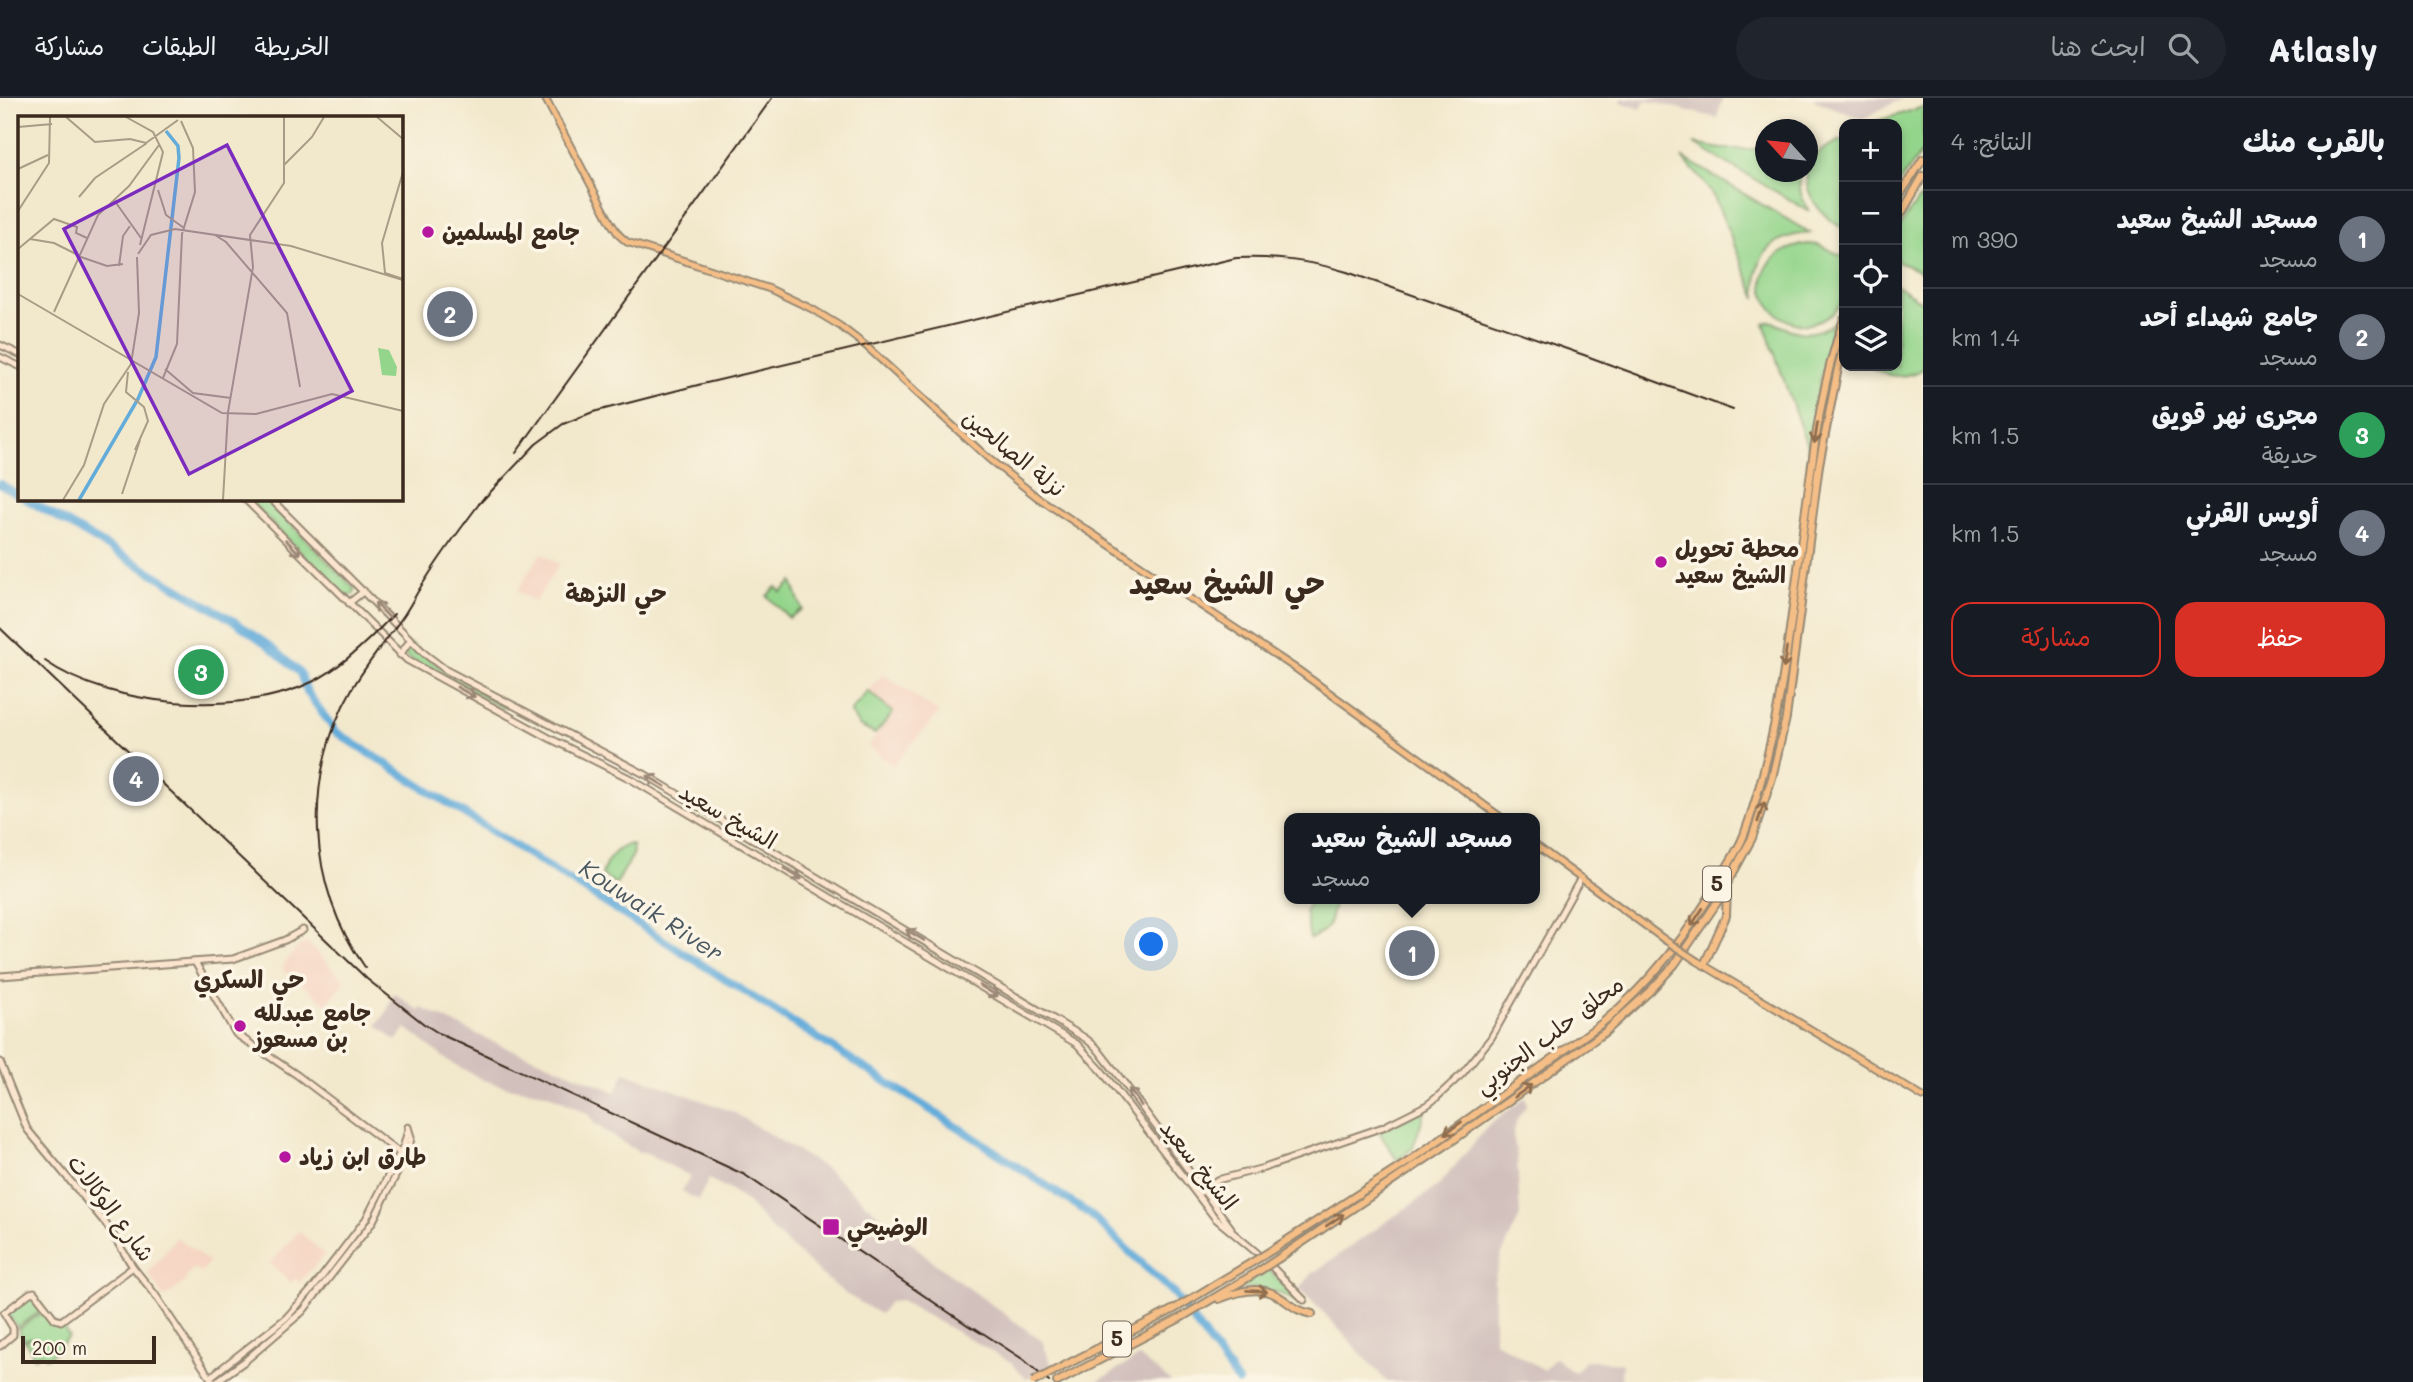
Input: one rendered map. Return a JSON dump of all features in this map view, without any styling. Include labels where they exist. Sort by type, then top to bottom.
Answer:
[{"type":"highway","points":[[1902,191],[1923,159]]},
{"type":"highway","points":[[1902,212],[1923,176]]},
{"type":"highway","name":"محلق حلب الجنوبي","points":[[1033,1382],[1176,1308],[1272,1250],[1398,1168],[1601,1024],[1624,1005],[1667,958],[1709,899],[1743,837],[1763,775],[1777,718],[1818,420],[1839,338]]},
{"type":"highway","name":"محلق حلب الجنوبي","points":[[1198,1307],[1279,1258],[1452,1141],[1605,1032],[1651,990],[1675,964],[1697,933],[1752,838],[1772,778],[1786,718],[1819,465],[1839,363]]},
{"type":"highway","points":[[1704,965],[1726,916],[1726,886]]},
{"type":"highway","points":[[1198,1307],[1236,1292],[1265,1290],[1276,1294],[1296,1310],[1312,1314]]},
{"type":"highway","name":"5","points":[[1060,1380],[1198,1307]]},
{"type":"main road","name":"نزلة الصالحين","points":[[545,98],[611,223],[627,242],[770,289],[812,309],[839,326],[866,346],[989,459],[1037,497],[1297,670],[1495,813]]},
{"type":"main road","points":[[0,345],[18,354]]},
{"type":"main road","points":[[0,357],[18,366]]},
{"type":"main road","name":"الشيخ سعيد","points":[[246,500],[400,655],[551,739],[612,768],[706,822],[1077,1044],[1108,1079],[1215,1218],[1233,1231]]},
{"type":"main road","name":"الشيخ سعيد","points":[[272,500],[411,639],[446,670],[646,775],[1085,1038],[1096,1047],[1127,1086],[1233,1231]]},
{"type":"main road","points":[[349,603],[364,591]]},
{"type":"main road","points":[[400,655],[411,639]]},
{"type":"main road","points":[[706,822],[709,813]]},
{"type":"main road","points":[[1540,848],[1665,940],[1730,983],[1923,1097]]},
{"type":"main road","points":[[1197,1196],[1217,1180],[1264,1168],[1383,1127],[1436,1098],[1476,1058],[1502,1023],[1581,878]]},
{"type":"main road","points":[[0,976],[233,959],[285,940],[303,930]]},
{"type":"main road","points":[[195,962],[236,1034],[290,1070],[402,1154],[360,1233],[297,1308],[214,1380],[203,1382]]},
{"type":"main road","name":"شارع الوكالات","points":[[0,1062],[27,1129],[106,1224],[133,1268],[154,1293],[214,1380]]},
{"type":"main road","points":[[1233,1231],[1256,1252]]},
{"type":"main road","points":[[0,1346],[13,1335],[13,1328],[4,1313],[30,1293],[34,1292],[55,1319],[61,1321],[133,1268]]},
{"type":"main road","points":[[1273,1268],[1304,1300]]},
{"type":"shaded area","points":[[1621,98],[1723,98],[1717,118],[1645,100],[1641,109],[1620,102]]},
{"type":"shaded area","points":[[1814,98],[1903,98],[1862,119]]},
{"type":"shaded area","points":[[541,553],[559,564],[535,602],[517,591]]},
{"type":"shaded area","points":[[883,674],[939,713],[893,766],[868,746],[895,713],[868,691]]},
{"type":"shaded area","points":[[308,943],[345,981],[327,1004],[283,970],[284,964],[299,946]]},
{"type":"shaded area","points":[[394,993],[419,1011],[422,1008],[504,1047],[616,1092],[625,1072],[733,1112],[825,1168],[937,1265],[1042,1341],[1052,1366],[1026,1379],[1011,1362],[901,1301],[889,1302],[880,1314],[846,1294],[822,1275],[771,1229],[747,1202],[727,1188],[709,1179],[698,1200],[682,1192],[690,1176],[617,1139],[595,1124],[588,1114],[546,1093],[483,1080],[447,1060],[406,1028],[396,1041],[377,1025],[387,1012]]},
{"type":"shaded area","points":[[1525,1098],[1527,1104],[1517,1119],[1513,1135],[1517,1156],[1520,1216],[1501,1256],[1494,1281],[1494,1341],[1544,1370],[1555,1358],[1574,1373],[1585,1360],[1622,1363],[1621,1382],[1387,1382],[1299,1289],[1313,1273],[1439,1185],[1489,1125]]},
{"type":"shaded area","points":[[299,1231],[325,1255],[299,1282],[295,1278],[291,1283],[270,1263]]},
{"type":"shaded area","points":[[177,1237],[209,1262],[201,1273],[193,1269],[186,1282],[164,1298],[148,1273]]},
{"type":"shaded area","points":[[1139,1357],[1171,1382],[1096,1382]]},
{"type":"green space","points":[[1923,107],[1923,150],[1902,179],[1902,119],[1883,119]]},
{"type":"green space","points":[[1839,141],[1839,226],[1817,206],[1807,185],[1807,182],[1818,182],[1818,153]]},
{"type":"green space","points":[[1694,144],[1722,149],[1755,149],[1755,180]]},
{"type":"green space","points":[[1682,157],[1810,233],[1783,239],[1766,251],[1757,271],[1757,299],[1715,199]]},
{"type":"green space","points":[[1759,182],[1799,182],[1809,211]]},
{"type":"green space","points":[[1923,197],[1923,273],[1902,263],[1902,224],[1917,201]]},
{"type":"green space","points":[[1808,244],[1819,245],[1839,255],[1839,305],[1824,319],[1805,324],[1788,321],[1774,311],[1765,296],[1763,281],[1768,265],[1783,252]]},
{"type":"green space","points":[[1902,288],[1923,303],[1923,369],[1909,375],[1879,371],[1902,371]]},
{"type":"green space","points":[[1771,321],[1804,333],[1819,330],[1837,321],[1819,385],[1808,449],[1764,323]]},
{"type":"green space","points":[[249,500],[267,500],[355,589],[354,594],[345,597]]},
{"type":"green space","points":[[792,582],[802,609],[789,618],[767,596],[776,587],[781,592]]},
{"type":"green space","points":[[411,644],[449,675],[506,705],[504,709],[408,658],[404,653]]},
{"type":"green space","points":[[868,691],[893,713],[875,734],[859,726],[850,712]]},
{"type":"green space","points":[[630,844],[633,855],[616,884],[602,875],[603,870],[616,852]]},
{"type":"green space","points":[[1308,904],[1334,904],[1326,928],[1310,939],[1305,910]]},
{"type":"green space","points":[[1426,1108],[1413,1148],[1397,1160],[1379,1132]]},
{"type":"green space","points":[[1268,1269],[1298,1303],[1268,1290],[1235,1289]]},
{"type":"green space","points":[[31,1295],[44,1309],[17,1327],[7,1313]]},
{"type":"green space","points":[[44,1311],[57,1326],[61,1325],[69,1336],[47,1358],[39,1353],[35,1358],[25,1341],[31,1337],[24,1340],[18,1329]]},
{"type":"waterway","name":"Kouwaik River","points":[[0,484],[18,494]]},
{"type":"waterway","name":"Kouwaik River","points":[[28,500],[234,621],[268,645],[300,673],[307,692],[336,732],[970,1135],[1091,1215],[1174,1294],[1238,1382]]},
{"type":"railway","points":[[516,453],[772,98]]},
{"type":"railway","points":[[479,504],[536,444],[563,424],[593,412],[1236,258],[1292,260],[1347,272],[1733,410]]},
{"type":"railway","points":[[365,967],[346,936],[331,902],[322,867],[318,830],[319,794],[325,757],[336,722],[358,679],[485,496]]},
{"type":"railway","points":[[45,661],[73,677],[140,698],[214,703],[249,700],[283,693],[312,682],[355,651],[394,614]]},
{"type":"railway","points":[[0,628],[367,979],[424,1024],[440,1034],[745,1175],[981,1333]]},
{"type":"railway","points":[[975,1328],[1024,1360],[1049,1382]]},
{"type":"place","name":"جامع المسلمين","points":[[428,232]]},
{"type":"place","name":"جامع شهداء أحد","points":[[450,314]]},
{"type":"place","name":"محطة تحويل الشيخ سعيد","points":[[1661,562]]},
{"type":"place","name":"مجرى نهر قويق","points":[[201,672]]},
{"type":"place","name":"أويس القرني","points":[[136,779]]},
{"type":"place","name":"مسجد الشيخ سعيد","points":[[1412,953]]},
{"type":"place","name":"جامع عبدلله بن مسعوز","points":[[240,1026]]},
{"type":"place","name":"طارق ابن زياد","points":[[285,1157]]},
{"type":"place","name":"الوضيحي","points":[[831,1227]]},
{"type":"district","name":"حي الشيخ سعيد","points":[[1227,584]]},
{"type":"district","name":"حي النزهة","points":[[616,594]]},
{"type":"district","name":"حي السكري","points":[[249,980]]}]
